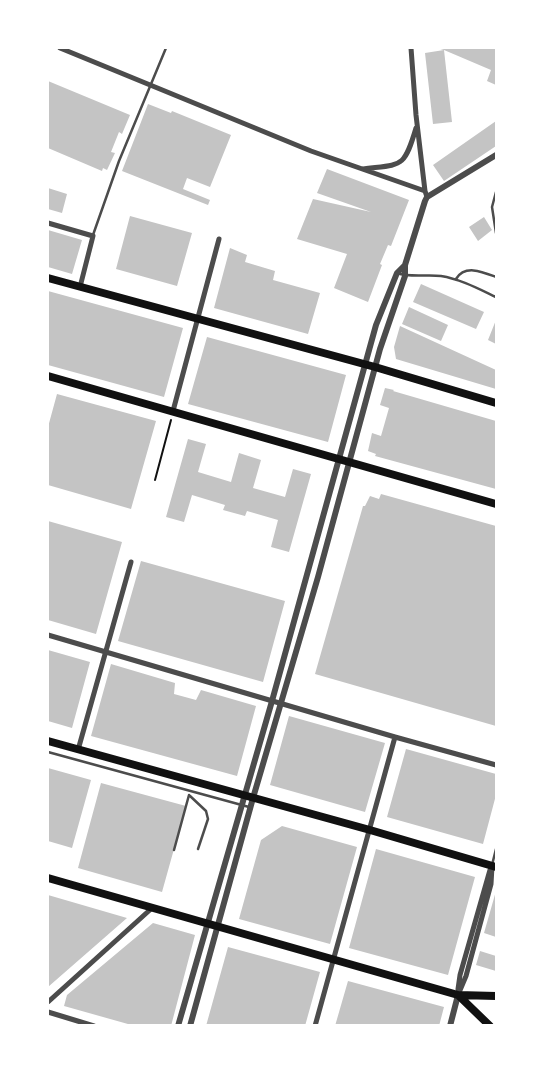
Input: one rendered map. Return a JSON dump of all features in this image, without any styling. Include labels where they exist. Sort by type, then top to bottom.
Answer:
[{"type":"main road","points":[[48,278],[375,366],[496,403]]},
{"type":"main road","points":[[48,376],[496,504]]},
{"type":"main road","points":[[48,741],[370,830],[494,867]]},
{"type":"main road","points":[[48,878],[334,958],[458,995],[496,996]]},
{"type":"main road","points":[[458,995],[490,1026]]},
{"type":"street","points":[[60,48],[426,194],[496,155]]},
{"type":"street","points":[[190,1026],[253,798],[318,577],[375,366],[389,319],[405,276],[405,265],[426,194],[417,124],[411,48]]},
{"type":"street","points":[[360,169],[391,166],[401,162],[408,151],[417,124]]},
{"type":"street","points":[[48,223],[93,236],[80,287]]},
{"type":"street","points":[[173,411],[219,238]]},
{"type":"street","points":[[178,1026],[272,701],[376,325],[397,273],[405,265]]},
{"type":"street","points":[[78,750],[130,562]]},
{"type":"street","points":[[48,635],[496,765]]},
{"type":"street","points":[[315,1026],[395,737]]},
{"type":"street","points":[[450,1026],[458,995],[460,975],[483,890],[494,867]]},
{"type":"street","points":[[48,1002],[152,908]]},
{"type":"street","points":[[48,1012],[94,1026]]},
{"type":"lane","points":[[93,236],[119,161],[166,48]]},
{"type":"lane","points":[[496,192],[492,207],[496,233]]},
{"type":"lane","points":[[455,280],[459,274],[466,270],[496,277]]},
{"type":"lane","points":[[397,273],[405,276],[430,275],[455,280],[496,297]]},
{"type":"lane","points":[[48,752],[251,807]]},
{"type":"lane","points":[[174,850],[190,791]]},
{"type":"lane","points":[[189,795],[208,815],[198,849]]},
{"type":"lane","points":[[494,867],[496,849]]},
{"type":"path","points":[[154,480],[173,411]]},
{"type":"building","points":[[437,48],[496,48],[496,85],[487,81],[491,70]]},
{"type":"building","points":[[444,50],[452,122],[433,124],[425,53]]},
{"type":"building","points":[[48,81],[130,115],[122,134],[119,132],[111,152],[115,153],[107,170],[103,168],[102,171],[48,148]]},
{"type":"building","points":[[148,104],[171,113],[172,111],[231,135],[210,187],[187,178],[183,189],[210,200],[208,205],[122,171]]},
{"type":"building","points":[[496,121],[496,146],[444,181],[433,165]]},
{"type":"building","points":[[327,169],[409,200],[391,246],[388,245],[380,264],[382,265],[368,302],[334,288],[347,254],[297,239],[313,199],[371,212],[317,193]]},
{"type":"building","points":[[48,188],[67,194],[62,213],[48,209]]},
{"type":"building","points":[[130,216],[192,233],[177,286],[116,269]]},
{"type":"building","points":[[484,217],[492,230],[478,241],[469,227]]},
{"type":"building","points":[[48,230],[82,240],[72,274],[48,267]]},
{"type":"building","points":[[230,248],[247,255],[245,262],[275,271],[273,280],[320,293],[308,334],[214,308]]},
{"type":"building","points":[[421,284],[484,312],[476,329],[413,302]]},
{"type":"building","points":[[48,291],[183,328],[164,397],[48,365]]},
{"type":"building","points":[[409,307],[448,325],[441,341],[402,324]]},
{"type":"building","points":[[496,320],[496,344],[488,340]]},
{"type":"building","points":[[400,326],[496,370],[496,389],[396,359],[394,347]]},
{"type":"building","points":[[207,337],[346,375],[328,442],[188,404]]},
{"type":"building","points":[[385,388],[496,421],[496,489],[375,456],[376,454],[368,451],[372,433],[381,436],[389,408],[380,405]]},
{"type":"building","points":[[57,394],[156,421],[131,509],[48,485],[48,427]]},
{"type":"building","points":[[188,439],[206,444],[198,472],[231,482],[239,453],[261,460],[253,488],[285,497],[293,469],[311,474],[289,552],[271,547],[278,520],[247,511],[245,516],[223,510],[225,505],[192,495],[184,522],[166,517]]},
{"type":"building","points":[[381,494],[496,526],[496,726],[315,674],[363,506],[365,506],[370,496],[379,499]]},
{"type":"building","points":[[48,521],[122,542],[96,634],[48,620]]},
{"type":"building","points":[[141,561],[285,601],[263,682],[118,641]]},
{"type":"building","points":[[48,650],[90,662],[72,728],[48,721]]},
{"type":"building","points":[[111,664],[175,683],[174,694],[196,700],[201,690],[256,706],[237,776],[91,736]]},
{"type":"building","points":[[289,716],[385,743],[365,812],[270,785]]},
{"type":"building","points":[[406,749],[496,774],[496,795],[483,844],[387,817]]},
{"type":"building","points":[[48,768],[91,780],[72,848],[48,841]]},
{"type":"building","points":[[101,783],[186,806],[162,892],[78,868]]},
{"type":"building","points":[[282,826],[357,847],[330,944],[239,919],[261,840]]},
{"type":"building","points":[[376,849],[475,877],[448,975],[349,948]]},
{"type":"building","points":[[496,891],[496,937],[484,933]]},
{"type":"building","points":[[48,895],[127,918],[48,987]]},
{"type":"building","points":[[153,923],[195,935],[171,1026],[135,1026],[64,1006],[67,995]]},
{"type":"building","points":[[228,947],[320,972],[305,1026],[206,1026]]},
{"type":"building","points":[[480,951],[496,956],[496,971],[476,965]]},
{"type":"building","points":[[348,981],[444,1007],[439,1026],[335,1026]]}]
